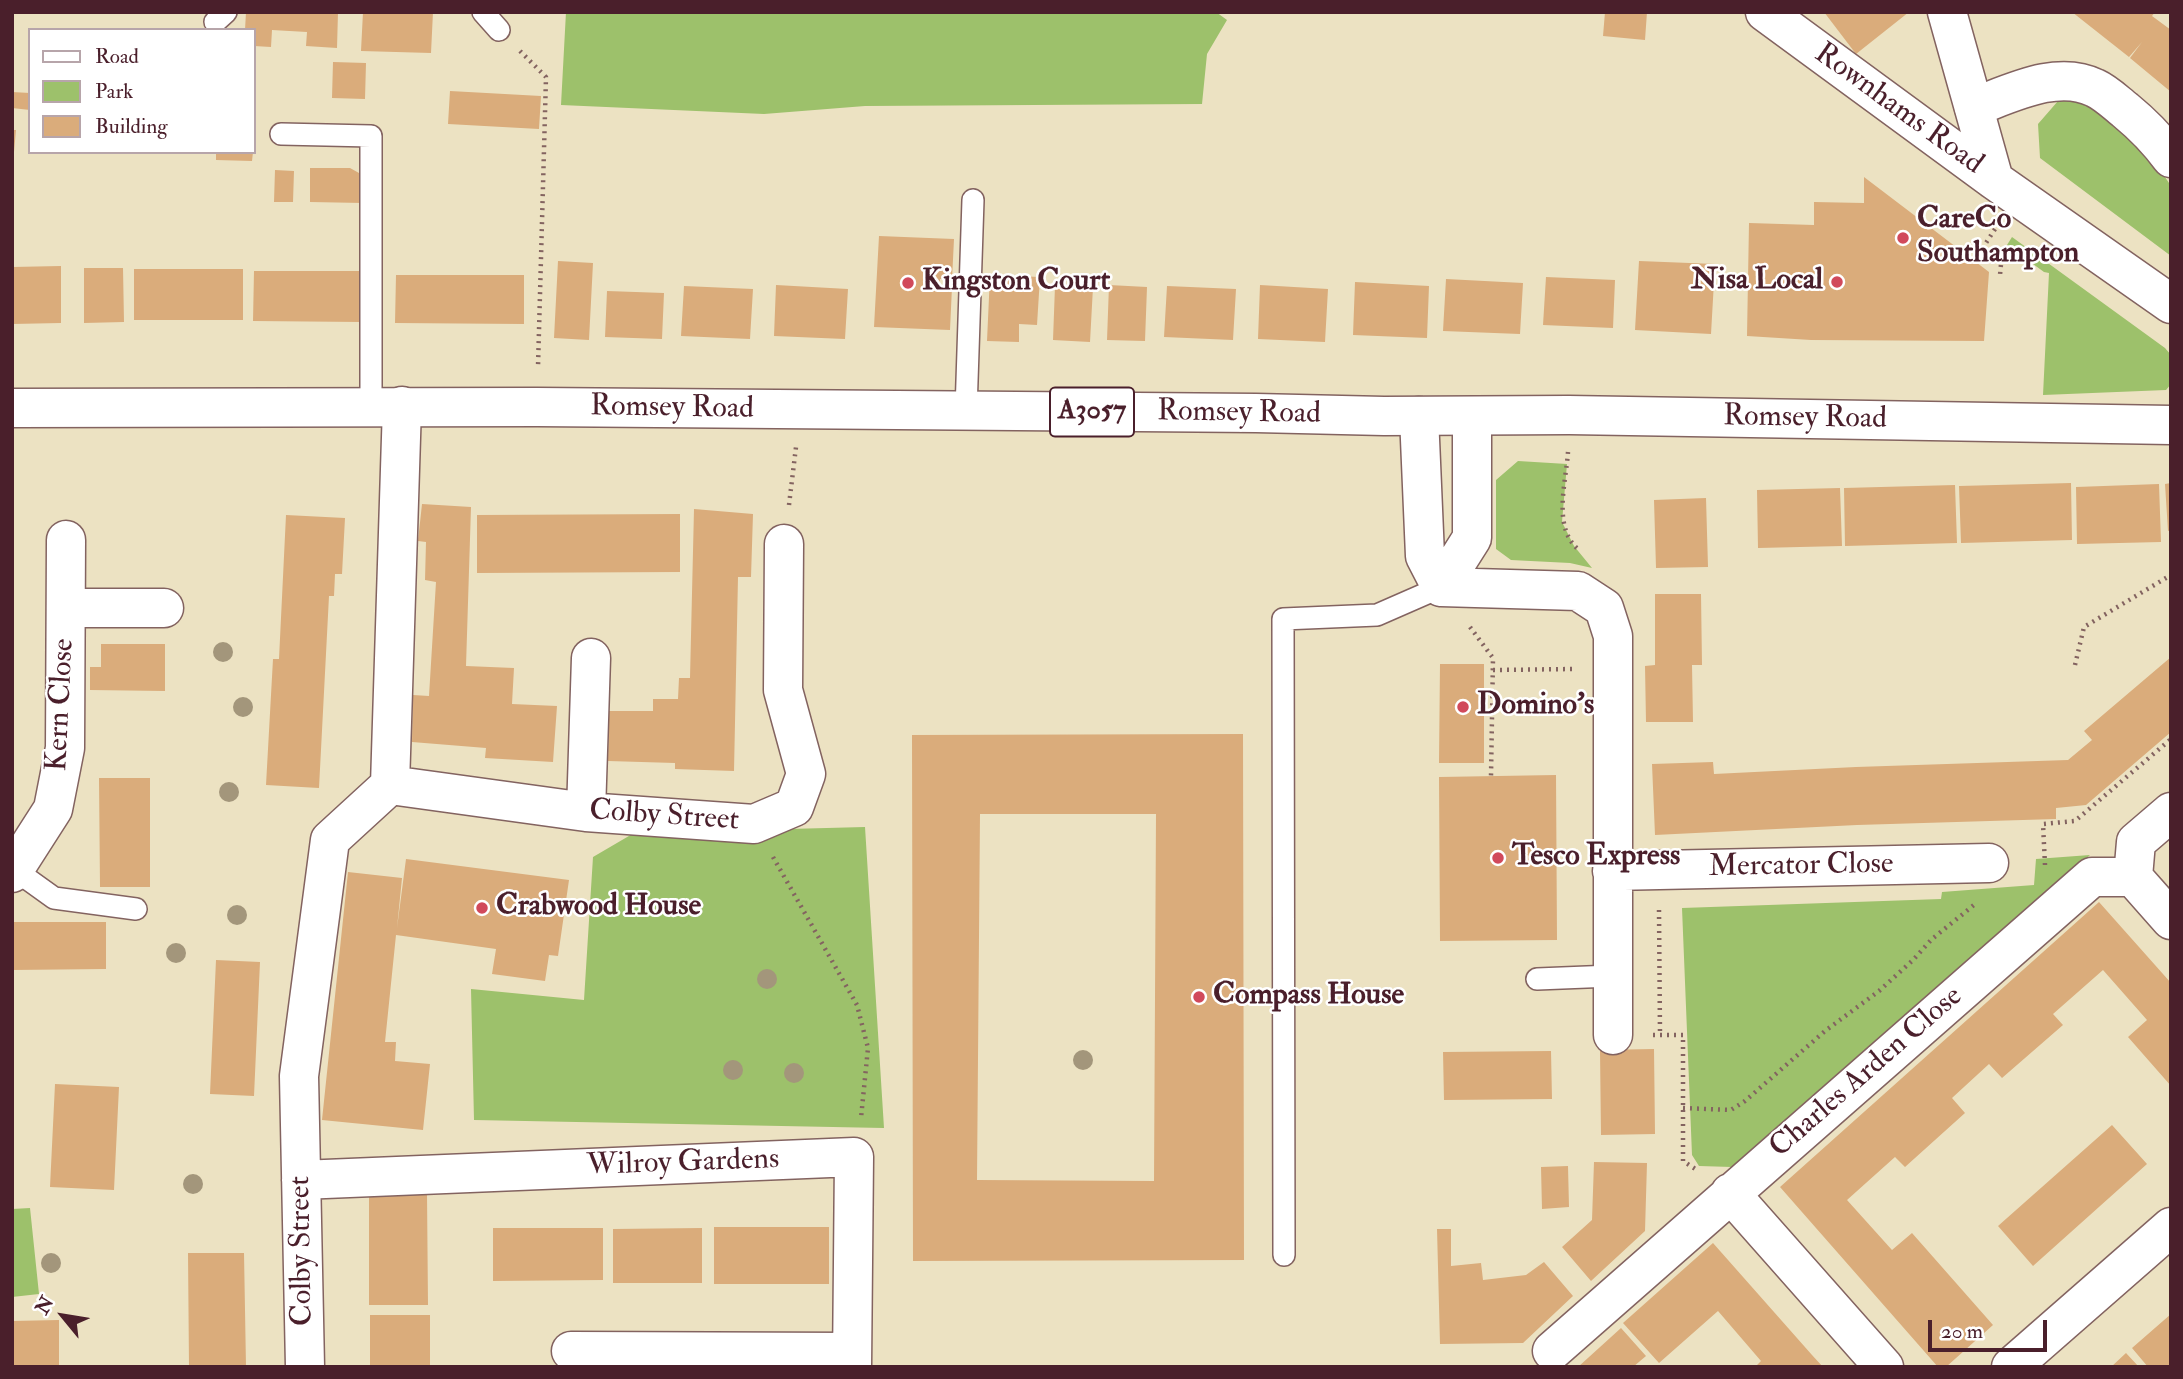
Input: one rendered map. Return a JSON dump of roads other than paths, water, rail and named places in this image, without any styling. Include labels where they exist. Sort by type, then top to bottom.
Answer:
[{"type":"street","name":"Rownhams Road","points":[[1765,12],[1994,180],[2171,303]]},
{"type":"street","points":[[1947,12],[1994,180]]},
{"type":"street","points":[[1974,107],[2052,82],[2074,81],[2095,88],[2116,102],[2140,123],[2171,158]]},
{"type":"street","points":[[386,406],[390,785]]},
{"type":"street","name":"Romsey Road","points":[[12,408],[386,406],[1472,417],[1569,415],[2171,425]]},
{"type":"street","points":[[1419,416],[1425,556],[1441,587]]},
{"type":"street","points":[[1441,587],[1472,538],[1472,417]]},
{"type":"street","name":"Kern Close","points":[[14,871],[53,809],[65,748],[66,540]]},
{"type":"street","name":"Colby Street","points":[[305,1367],[299,1076],[330,840],[390,785],[586,812],[754,824],[794,807],[806,774],[783,690],[784,544]]},
{"type":"street","points":[[1441,587],[1578,591],[1604,608],[1613,636],[1613,1035]]},
{"type":"street","name":"Kern Close","points":[[66,608],[164,608]]},
{"type":"street","points":[[586,812],[591,658]]},
{"type":"street","points":[[2171,812],[2136,842],[2133,877],[2171,920]]},
{"type":"street","name":"Mercator Close","points":[[1612,871],[1989,863]]},
{"type":"street","name":"Charles Arden Close","points":[[1552,1351],[2092,877],[2133,877]]},
{"type":"street","name":"Wilroy Gardens","points":[[302,1180],[854,1157],[852,1359]]},
{"type":"street","points":[[1730,1193],[1884,1367]]},
{"type":"street","points":[[2011,1367],[2171,1227]]},
{"type":"street","points":[[571,1351],[852,1359]]},
{"type":"lane","points":[[483,12],[499,30]]},
{"type":"lane","points":[[281,134],[371,136],[386,406]]},
{"type":"lane","points":[[966,411],[973,200]]},
{"type":"lane","points":[[1284,1255],[1283,619],[1377,615],[1441,587]]},
{"type":"lane","points":[[14,871],[54,898],[136,909]]},
{"type":"lane","points":[[1536,979],[1612,976]]},
{"type":"place","name":"CareCo Southampton","points":[[1903,238]]},
{"type":"place","name":"Nisa Local","points":[[1837,282]]},
{"type":"place","name":"Kingston Court","points":[[908,283]]},
{"type":"place","name":"Domino's","points":[[1463,707]]},
{"type":"place","name":"Tesco Express","points":[[1498,858]]},
{"type":"place","name":"Crabwood House","points":[[482,908]]},
{"type":"place","name":"Compass House","points":[[1199,997]]}]
